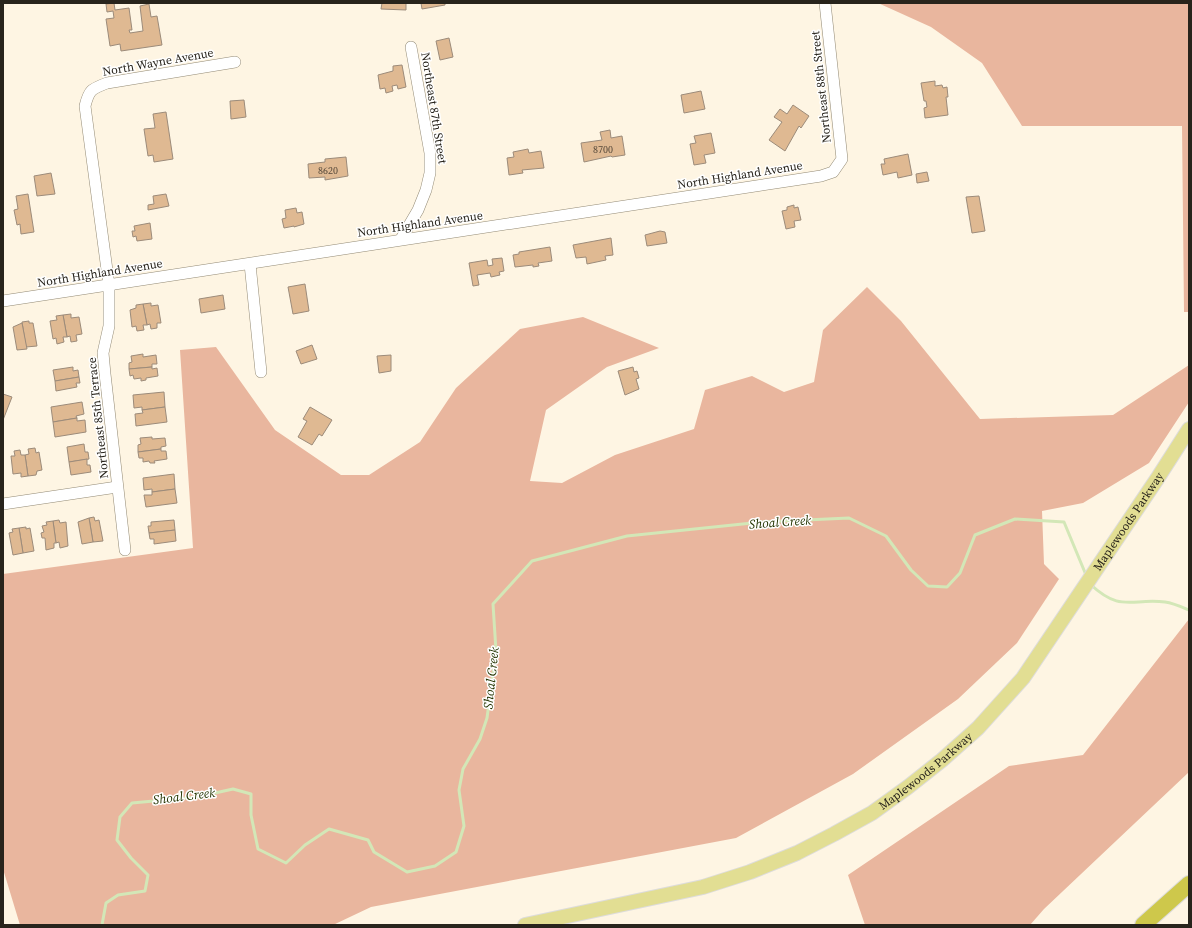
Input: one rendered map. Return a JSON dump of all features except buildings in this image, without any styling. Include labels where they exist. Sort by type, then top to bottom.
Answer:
[{"type":"highway","points":[[1143,925],[1189,884]]},
{"type":"main road","name":"Maplewoods Parkway","points":[[525,925],[703,887],[797,853],[872,813],[942,760],[978,728],[1022,678],[1157,479],[1189,429]]},
{"type":"street","name":"Northeast 88th Street","points":[[825,3],[842,159],[838,166]]},
{"type":"street","name":"Northeast 87th Street","points":[[401,239],[418,210],[426,190],[430,173],[430,153],[411,47]]},
{"type":"street","name":"North Wayne Avenue","points":[[88,93],[94,88],[107,83],[236,62]]},
{"type":"street","name":"Northeast 85th Terrace","points":[[88,93],[85,106],[109,285],[109,326],[103,353],[125,550]]},
{"type":"street","name":"North Highland Avenue","points":[[3,301],[821,176],[833,172],[838,166]]},
{"type":"street","points":[[250,264],[261,372]]},
{"type":"street","points":[[4,501],[118,486]]},
{"type":"shaded area","points":[[878,3],[1189,3],[1189,312],[1184,312],[1182,126],[1022,126],[982,63],[931,27]]},
{"type":"shaded area","points":[[867,287],[901,321],[980,419],[1113,415],[1189,365],[1189,402],[1149,463],[1083,503],[1042,511],[1044,564],[1059,579],[1017,643],[958,699],[853,774],[736,838],[371,907],[333,925],[20,925],[3,869],[3,574],[193,548],[180,350],[216,347],[275,430],[341,475],[369,475],[420,442],[456,388],[520,329],[583,317],[659,348],[607,367],[546,410],[530,481],[562,483],[615,455],[694,429],[705,390],[752,376],[784,392],[814,382],[823,330]]},
{"type":"shaded area","points":[[1189,619],[1189,772],[1044,909],[1030,925],[865,925],[848,875],[1009,766],[1083,755]]},
{"type":"waterway","name":"Shoal Creek","points":[[102,925],[106,903],[118,895],[145,891],[148,875],[131,858],[117,840],[120,817],[132,803],[197,797],[233,789],[251,794],[251,815],[258,849],[286,863],[305,845],[329,829],[368,840],[374,852],[407,872],[435,866],[456,852],[464,826],[459,790],[463,769],[480,739],[487,718],[496,651],[493,604],[532,561],[627,536],[762,522],[849,518],[886,536],[911,570],[928,586],[947,587],[960,573],[975,535],[1015,519],[1064,522],[1086,575]]},
{"type":"waterway","name":"Shoal Creek","points":[[1090,584],[1101,593],[1118,601],[1165,602],[1189,610]]}]
